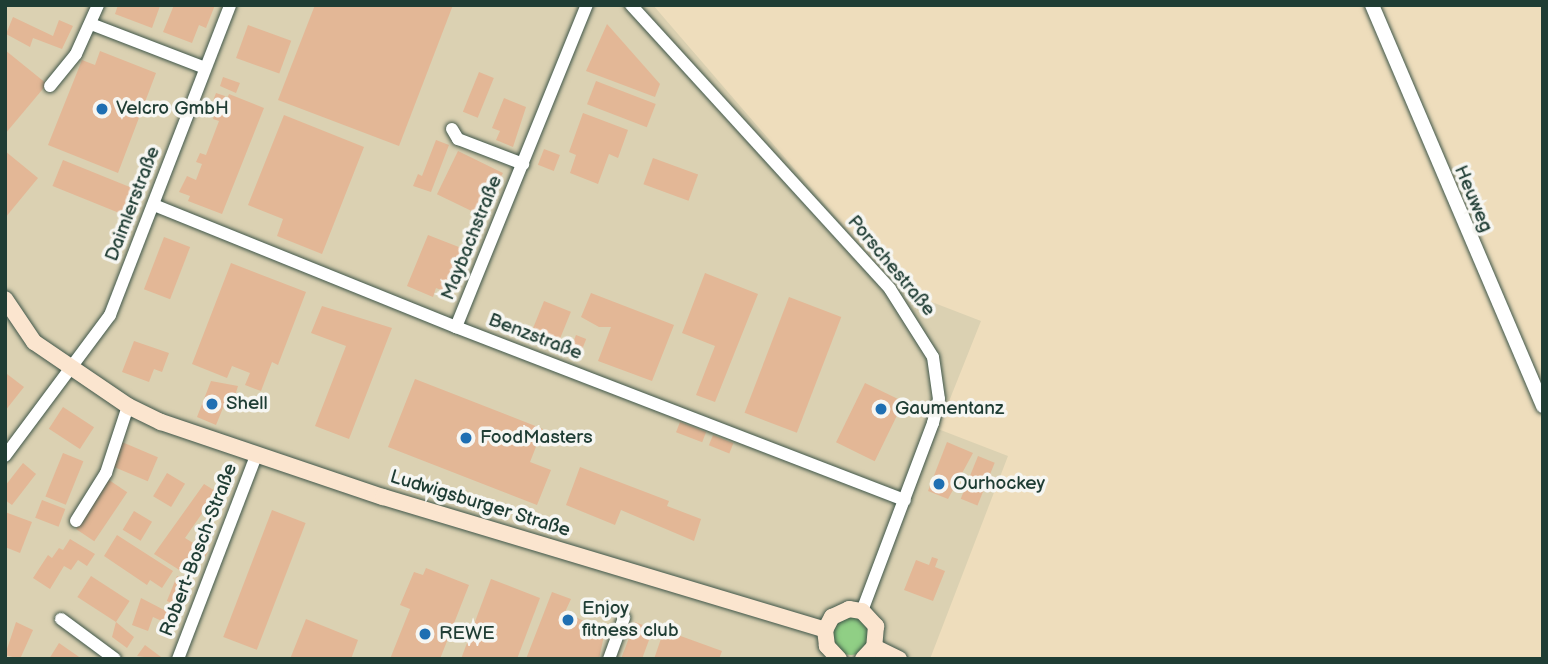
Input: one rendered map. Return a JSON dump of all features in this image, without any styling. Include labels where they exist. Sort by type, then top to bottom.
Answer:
[{"type":"main road","name":"Ludwigsburger Straße","points":[[5,299],[34,342],[128,406],[256,456],[825,630]]},
{"type":"main road","points":[[839,659],[827,646],[825,630],[840,611],[862,611],[876,626],[868,653],[899,659]]},
{"type":"street","points":[[50,86],[76,54],[98,5]]},
{"type":"street","name":"Daimlerstraße","points":[[5,456],[72,370],[110,315],[230,5]]},
{"type":"street","name":"Maybachstraße","points":[[456,327],[587,5]]},
{"type":"street","name":"Porschestraße","points":[[631,5],[890,289],[923,335],[938,376],[939,399],[905,500],[862,611]]},
{"type":"street","name":"Heuweg","points":[[1373,5],[1543,406]]},
{"type":"street","points":[[91,24],[205,68]]},
{"type":"street","name":"Maybachstraße","points":[[452,129],[458,139],[523,164]]},
{"type":"street","name":"Benzstraße","points":[[154,205],[456,327],[905,500]]},
{"type":"street","points":[[76,521],[106,473],[128,406]]},
{"type":"street","name":"Robert-Bosch-Straße","points":[[178,659],[256,456]]},
{"type":"street","points":[[609,659],[624,618]]},
{"type":"street","points":[[61,620],[115,659]]},
{"type":"shaded area","points":[[5,5],[653,5],[898,289],[981,321],[938,429],[1008,456],[930,659],[5,659]]},
{"type":"green space","points":[[851,617],[864,623],[870,636],[864,649],[851,655],[838,649],[832,636],[838,623]]},
{"type":"building","points":[[118,5],[160,6],[152,28],[115,14]]},
{"type":"building","points":[[174,5],[215,5],[206,28],[199,25],[192,43],[163,32]]},
{"type":"building","points":[[315,5],[453,5],[399,146],[278,100]]},
{"type":"building","points":[[13,17],[53,36],[59,20],[73,26],[62,49],[33,38],[30,47],[6,34]]},
{"type":"building","points":[[607,24],[660,84],[655,97],[586,71]]},
{"type":"building","points":[[248,25],[291,41],[279,74],[236,58]]},
{"type":"building","points":[[5,50],[47,84],[5,134]]},
{"type":"building","name":"Velcro GmbH","points":[[100,51],[156,73],[118,173],[48,145],[82,60],[95,65]]},
{"type":"building","points":[[479,72],[494,78],[478,118],[463,112]]},
{"type":"building","points":[[223,77],[240,83],[236,93],[220,86]]},
{"type":"building","points":[[596,81],[656,104],[647,127],[587,104]]},
{"type":"building","points":[[216,93],[225,96],[222,111],[229,94],[264,108],[222,214],[188,201],[190,196],[179,192],[187,176],[196,180],[202,164],[196,162],[200,153],[206,155],[219,121],[213,119],[217,108],[211,106]]},
{"type":"building","points":[[504,98],[526,107],[513,147],[496,140],[500,131],[492,128]]},
{"type":"building","points":[[583,113],[628,130],[618,158],[609,154],[598,184],[570,173],[576,155],[569,152]]},
{"type":"building","points":[[284,115],[364,147],[322,254],[277,236],[283,219],[248,205]]},
{"type":"building","points":[[436,140],[449,145],[431,192],[413,186],[418,174],[422,176]]},
{"type":"building","points":[[544,149],[560,155],[554,171],[538,165]]},
{"type":"building","points":[[5,151],[38,178],[5,218]]},
{"type":"building","points":[[458,151],[503,173],[482,216],[437,194]]},
{"type":"building","points":[[653,158],[698,174],[689,201],[643,184]]},
{"type":"building","points":[[63,160],[132,188],[121,214],[53,186]]},
{"type":"building","points":[[428,235],[464,249],[460,260],[465,262],[452,294],[436,288],[433,297],[407,286]]},
{"type":"building","points":[[164,237],[190,247],[170,299],[144,289]]},
{"type":"building","points":[[231,263],[306,292],[278,365],[272,362],[261,391],[245,385],[250,373],[232,366],[227,378],[192,364]]},
{"type":"building","points":[[705,273],[758,294],[715,402],[696,395],[715,346],[682,333]]},
{"type":"building","points":[[591,293],[674,325],[652,381],[598,361],[611,327],[599,327],[581,317]]},
{"type":"building","points":[[789,297],[841,317],[797,433],[745,413]]},
{"type":"building","points":[[544,301],[571,312],[558,344],[531,333]]},
{"type":"building","points":[[322,306],[392,328],[349,439],[315,426],[346,346],[311,333]]},
{"type":"building","points":[[576,335],[586,339],[580,355],[570,351]]},
{"type":"building","points":[[134,341],[169,353],[162,372],[154,369],[149,382],[122,372]]},
{"type":"building","points":[[7,374],[24,387],[5,411],[5,376]]},
{"type":"building","name":"FoodMasters","points":[[415,379],[543,429],[530,462],[551,470],[537,505],[388,447]]},
{"type":"building","points":[[211,381],[238,386],[235,396],[241,398],[239,402],[227,398],[216,425],[197,417]]},
{"type":"building","points":[[865,383],[904,402],[875,461],[836,442]]},
{"type":"building","points":[[63,407],[94,427],[80,449],[49,429]]},
{"type":"building","points":[[680,422],[706,432],[702,442],[676,432]]},
{"type":"building","points":[[713,435],[733,443],[729,453],[709,445]]},
{"type":"building","points":[[122,442],[158,457],[148,481],[112,466]]},
{"type":"building","points":[[947,442],[973,453],[948,499],[928,491]]},
{"type":"building","points":[[63,453],[83,461],[66,505],[45,497]]},
{"type":"building","points":[[978,456],[995,463],[977,505],[961,499]]},
{"type":"building","points":[[23,463],[36,474],[12,505],[5,500],[5,486]]},
{"type":"building","points":[[580,467],[669,501],[667,506],[701,519],[694,541],[621,510],[615,525],[566,505]]},
{"type":"building","points":[[167,473],[185,484],[171,507],[153,496]]},
{"type":"building","points":[[109,480],[127,492],[94,541],[76,529]]},
{"type":"building","points":[[204,484],[217,492],[185,538],[208,552],[192,578],[154,554]]},
{"type":"building","points":[[42,500],[65,509],[59,527],[35,518]]},
{"type":"building","points":[[272,510],[306,523],[257,650],[223,637]]},
{"type":"building","points":[[134,511],[152,522],[141,541],[123,530]]},
{"type":"building","points":[[5,512],[32,522],[20,553],[5,547]]},
{"type":"building","points":[[117,535],[173,571],[162,588],[150,580],[147,585],[104,556]]},
{"type":"building","points":[[70,539],[95,554],[87,566],[78,560],[71,570],[64,566],[50,589],[33,578],[48,555],[52,558],[59,548],[63,550]]},
{"type":"building","points":[[932,557],[938,559],[935,567],[945,571],[933,601],[904,590],[916,560],[929,565]]},
{"type":"building","name":"REWE","points":[[426,568],[469,585],[440,659],[390,659],[410,609],[400,605],[414,572],[423,575]]},
{"type":"building","points":[[91,576],[130,601],[116,622],[77,597]]},
{"type":"building","points":[[177,576],[187,580],[177,605],[167,601]]},
{"type":"building","points":[[491,579],[540,598],[517,659],[461,659]]},
{"type":"building","points":[[552,592],[571,599],[565,612],[605,631],[599,659],[526,659]]},
{"type":"building","points":[[141,598],[168,612],[164,622],[153,617],[148,631],[132,625]]},
{"type":"building","points":[[306,619],[358,640],[351,659],[290,659]]},
{"type":"building","points":[[16,622],[33,630],[20,659],[5,655]]},
{"type":"building","points":[[116,622],[134,637],[127,648],[112,637]]},
{"type":"building","points":[[635,622],[653,629],[642,659],[621,659]]},
{"type":"building","points":[[664,630],[722,651],[719,659],[654,659]]},
{"type":"building","points":[[59,643],[82,659],[49,659]]},
{"type":"building","points":[[145,645],[161,657],[137,656]]},
{"type":"place","name":"Velcro GmbH","points":[[102,109]]},
{"type":"place","name":"Shell","points":[[212,404]]},
{"type":"place","name":"Gaumentanz","points":[[881,409]]},
{"type":"place","name":"FoodMasters","points":[[466,438]]},
{"type":"place","name":"Ourhockey","points":[[939,484]]},
{"type":"place","name":"Enjoy fitness club","points":[[568,620]]},
{"type":"place","name":"REWE","points":[[425,634]]}]
